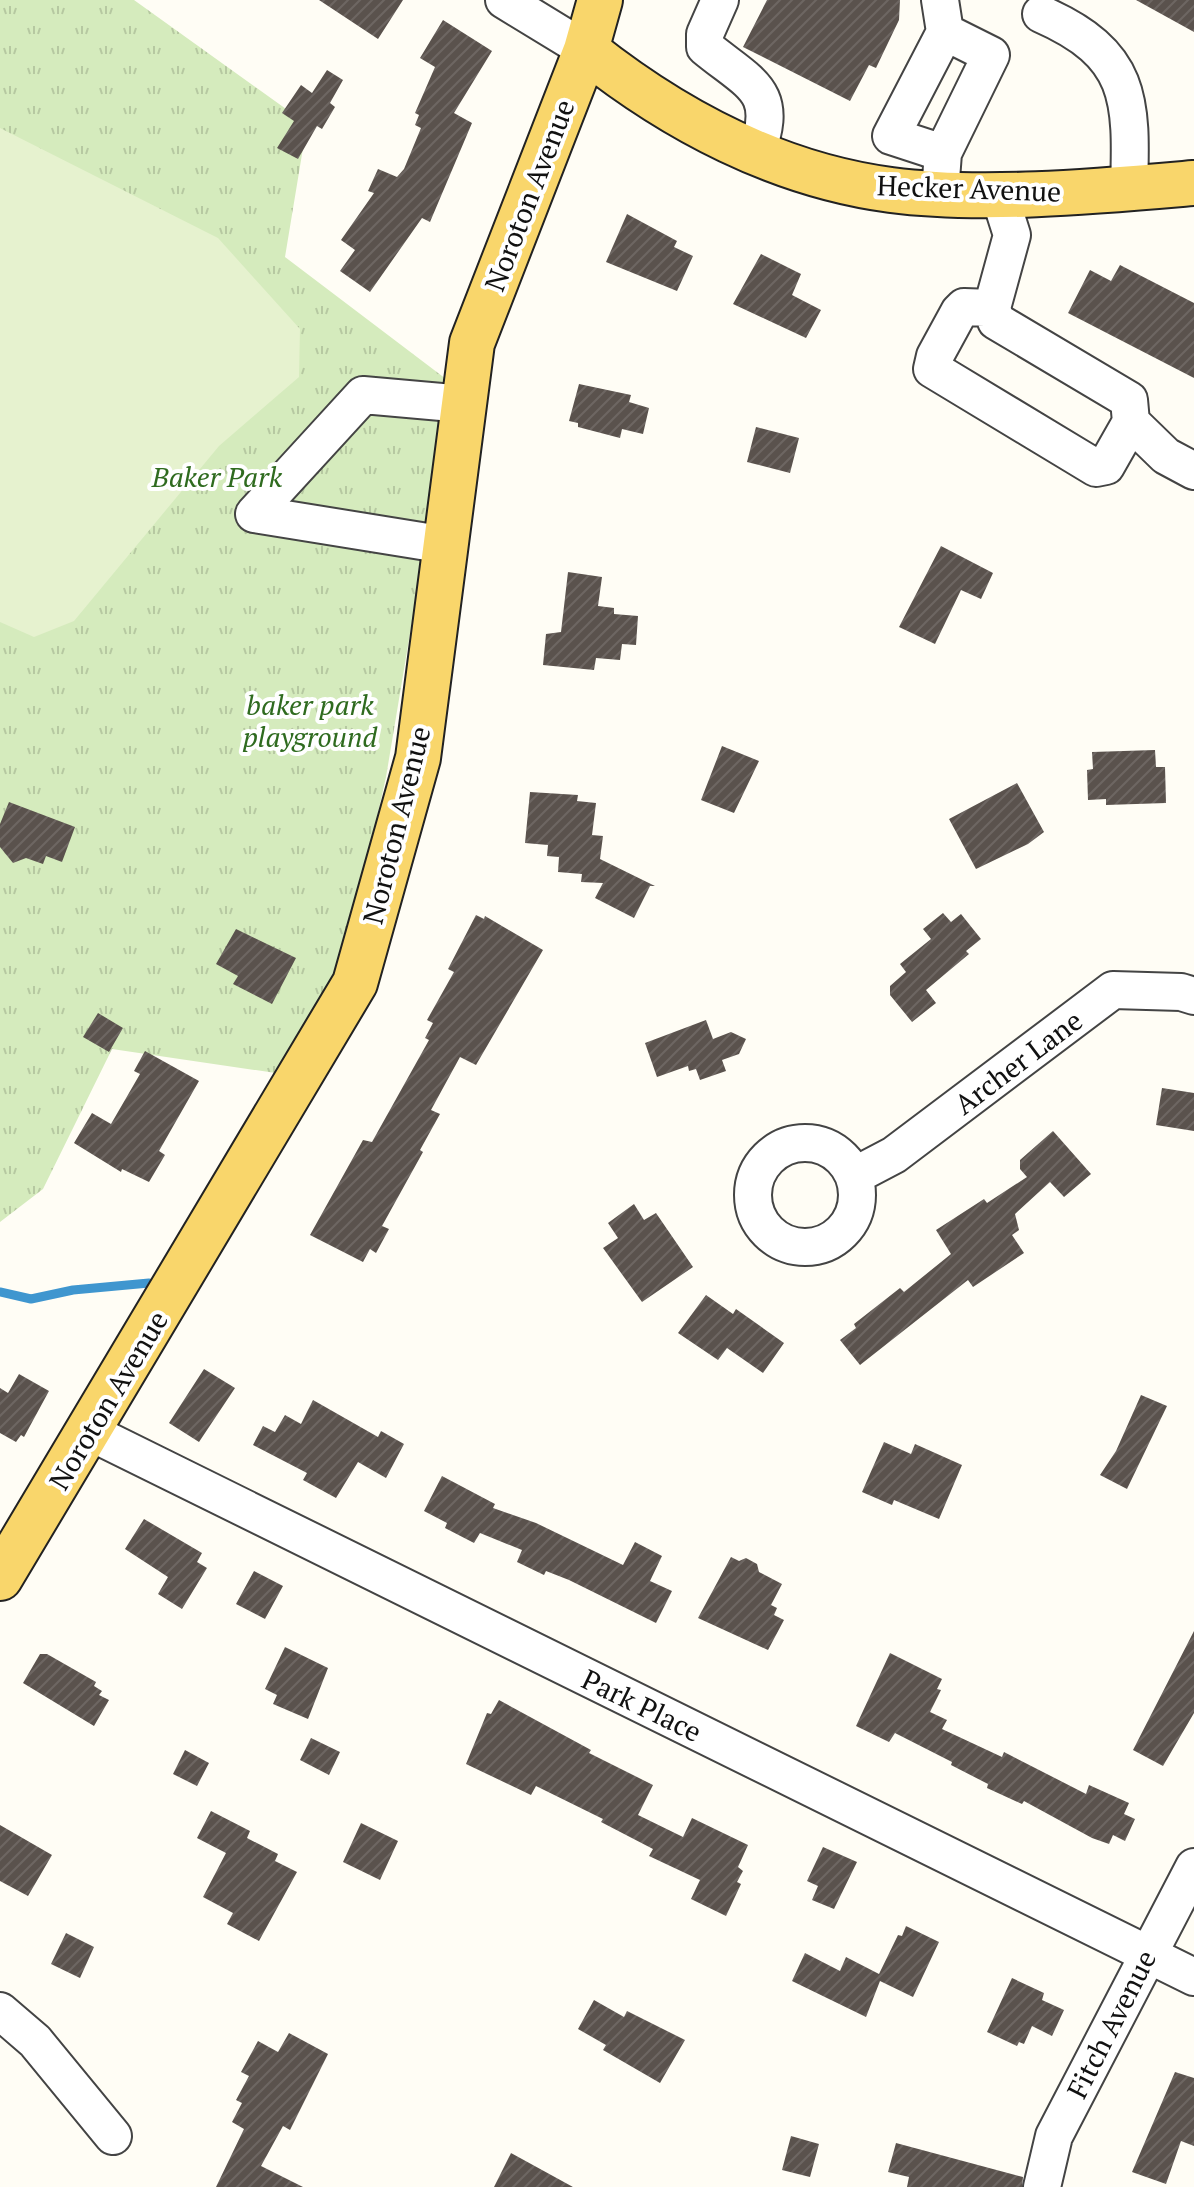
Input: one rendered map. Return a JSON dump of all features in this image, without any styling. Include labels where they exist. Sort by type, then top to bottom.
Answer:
[{"type":"main road","name":"Noroton Avenue","points":[[0,1578],[90,1432],[355,983],[418,758],[472,343],[586,50],[600,0]]},
{"type":"main road","name":"Hecker Avenue","points":[[586,50],[642,94],[756,154],[834,179],[893,190],[941,172],[999,194],[1194,183]]},
{"type":"street","points":[[504,0],[586,50]]},
{"type":"street","points":[[720,0],[705,34],[705,47],[757,89],[767,106],[767,125],[756,154]]},
{"type":"street","points":[[1041,14],[1073,28],[1110,61],[1124,88],[1132,122],[1129,189]]},
{"type":"street","points":[[942,16],[991,55],[941,172],[891,136],[942,16]]},
{"type":"street","points":[[999,194],[1012,235],[992,308],[996,321],[1125,396],[1131,422],[1166,456],[1194,471]]},
{"type":"street","points":[[992,308],[964,307],[959,312],[935,356],[932,369],[938,376],[1096,468],[1111,462],[1131,422]]},
{"type":"street","points":[[446,545],[254,514],[363,395],[464,404]]},
{"type":"street","name":"Archer Lane","points":[[854,1176],[894,1155],[1113,990],[1181,992],[1194,996]]},
{"type":"street","name":"Park Place","points":[[90,1432],[1194,1977]]},
{"type":"street","name":"Fitch Avenue","points":[[1042,2187],[1054,2136],[1146,1954],[1194,1867]]},
{"type":"street","points":[[0,2011],[35,2041],[113,2136]]},
{"type":"green space","name":"Baker Park","points":[[0,0],[134,0],[307,124],[285,257],[446,379],[436,478],[386,777],[350,939],[289,1075],[112,1049],[43,1189],[0,1222]]},
{"type":"green space","points":[[0,128],[218,238],[300,329],[299,377],[219,446],[74,621],[34,637],[0,622]]},
{"type":"building","points":[[319,0],[403,0],[378,39]]},
{"type":"building","points":[[767,0],[900,0],[899,20],[876,68],[869,65],[850,101],[743,47]]},
{"type":"building","points":[[1136,0],[1194,0],[1194,32]]},
{"type":"building","points":[[443,20],[492,51],[454,113],[472,123],[430,222],[422,218],[370,292],[340,271],[355,250],[341,240],[374,193],[368,191],[378,169],[397,177],[404,169],[421,128],[415,125],[419,115],[415,113],[435,67],[420,58]]},
{"type":"building","points":[[327,70],[343,80],[330,103],[335,107],[322,129],[317,126],[298,159],[277,148],[294,121],[282,113],[301,85],[312,93]]},
{"type":"building","points":[[627,214],[677,241],[674,247],[693,256],[677,291],[606,262]]},
{"type":"building","points":[[761,254],[801,274],[792,295],[821,310],[806,338],[733,304]]},
{"type":"building","points":[[1120,265],[1194,303],[1194,378],[1068,313],[1090,270],[1111,281]]},
{"type":"building","points":[[579,384],[631,395],[629,402],[649,408],[643,434],[622,429],[620,438],[578,427],[578,423],[569,421]]},
{"type":"building","points":[[756,427],[799,438],[790,473],[747,462]]},
{"type":"building","points":[[941,546],[993,573],[981,599],[961,590],[935,644],[899,627]]},
{"type":"building","points":[[568,572],[602,577],[598,606],[614,608],[614,614],[638,616],[636,645],[622,644],[620,660],[596,658],[594,670],[543,665],[546,634],[561,632]]},
{"type":"building","points":[[722,746],[759,761],[734,813],[701,800]]},
{"type":"building","points":[[1155,750],[1156,767],[1165,767],[1166,803],[1106,805],[1106,799],[1088,800],[1087,770],[1093,769],[1092,752]]},
{"type":"building","points":[[1017,783],[1044,832],[1028,844],[976,869],[949,819]]},
{"type":"building","points":[[530,792],[578,795],[577,801],[596,803],[592,835],[603,836],[600,859],[655,886],[650,886],[634,918],[595,898],[603,883],[581,882],[582,874],[558,872],[559,857],[547,856],[548,845],[525,843]]},
{"type":"building","points":[[9,802],[75,827],[62,862],[46,856],[43,864],[26,858],[13,863],[0,847],[0,824]]},
{"type":"building","points":[[943,913],[951,922],[961,914],[981,939],[966,951],[969,954],[926,990],[936,1003],[912,1022],[890,995],[890,986],[906,972],[900,964],[931,939],[923,929]]},
{"type":"building","points":[[476,915],[484,919],[485,916],[543,950],[476,1065],[460,1057],[431,1110],[440,1114],[420,1150],[423,1152],[382,1226],[389,1229],[376,1253],[370,1249],[363,1262],[310,1235],[363,1140],[372,1142],[429,1040],[425,1038],[433,1023],[427,1020],[454,972],[448,969]]},
{"type":"building","points":[[236,929],[296,958],[272,1004],[233,984],[238,976],[216,964]]},
{"type":"building","points":[[98,1013],[123,1028],[109,1052],[83,1037]]},
{"type":"building","points":[[706,1020],[713,1039],[731,1032],[746,1039],[739,1054],[722,1060],[726,1071],[700,1080],[696,1069],[689,1071],[688,1066],[657,1077],[645,1043]]},
{"type":"building","points":[[145,1051],[199,1081],[159,1151],[165,1155],[149,1182],[122,1169],[121,1172],[74,1143],[92,1113],[111,1124],[140,1074],[134,1071]]},
{"type":"building","points":[[1162,1088],[1194,1093],[1194,1131],[1156,1125]]},
{"type":"building","points":[[1053,1131],[1091,1174],[1064,1197],[1050,1182],[1015,1214],[1019,1230],[1012,1235],[1024,1253],[973,1287],[968,1280],[860,1365],[840,1340],[856,1328],[854,1324],[900,1288],[904,1292],[951,1254],[936,1230],[984,1199],[987,1203],[1027,1177],[1020,1169],[1020,1160]]},
{"type":"building","points":[[634,1204],[644,1220],[656,1213],[693,1267],[642,1302],[603,1248],[618,1238],[608,1223]]},
{"type":"building","points":[[706,1295],[733,1314],[736,1309],[784,1343],[763,1373],[727,1348],[718,1360],[678,1333]]},
{"type":"building","points":[[204,1369],[235,1388],[199,1442],[169,1423]]},
{"type":"building","points":[[19,1374],[49,1391],[24,1437],[21,1435],[16,1442],[0,1433],[0,1388],[8,1393]]},
{"type":"building","points":[[1141,1395],[1167,1406],[1127,1489],[1100,1475],[1116,1451]]},
{"type":"building","points":[[313,1400],[378,1437],[381,1431],[404,1444],[386,1478],[358,1462],[336,1498],[303,1480],[307,1473],[253,1445],[263,1426],[275,1432],[285,1415],[301,1424]]},
{"type":"building","points":[[884,1442],[911,1454],[915,1444],[962,1465],[939,1519],[894,1500],[892,1505],[862,1492]]},
{"type":"building","points":[[442,1476],[495,1504],[493,1508],[536,1523],[623,1565],[635,1542],[662,1556],[650,1581],[672,1591],[656,1623],[569,1580],[546,1571],[544,1575],[517,1562],[522,1550],[480,1533],[474,1543],[445,1528],[447,1523],[424,1511]]},
{"type":"building","points":[[144,1519],[202,1553],[197,1562],[207,1568],[182,1609],[158,1594],[168,1577],[125,1549]]},
{"type":"building","points":[[731,1557],[739,1561],[746,1558],[757,1564],[759,1572],[782,1584],[771,1605],[777,1608],[774,1615],[784,1620],[768,1650],[698,1618]]},
{"type":"building","points":[[254,1571],[283,1586],[265,1619],[236,1604]]},
{"type":"building","points":[[1194,1631],[1194,1713],[1163,1766],[1133,1750]]},
{"type":"building","points":[[285,1647],[328,1668],[308,1719],[273,1704],[277,1695],[265,1689]]},
{"type":"building","points":[[890,1653],[942,1679],[937,1689],[941,1690],[930,1712],[947,1720],[942,1729],[1002,1757],[1004,1752],[1086,1794],[1089,1785],[1129,1803],[1124,1814],[1135,1819],[1125,1841],[1113,1835],[1109,1844],[1092,1838],[1024,1801],[1022,1804],[987,1788],[988,1784],[951,1765],[952,1762],[895,1733],[889,1742],[856,1726]]},
{"type":"building","points":[[40,1654],[47,1654],[96,1682],[94,1686],[102,1691],[99,1695],[109,1700],[94,1726],[23,1683]]},
{"type":"building","points":[[499,1700],[591,1750],[589,1753],[653,1785],[638,1815],[683,1837],[692,1818],[748,1845],[738,1867],[743,1871],[737,1882],[741,1884],[726,1916],[691,1899],[700,1880],[649,1856],[653,1849],[601,1822],[603,1819],[536,1786],[531,1795],[466,1764],[487,1713],[491,1714]]},
{"type":"building","points":[[311,1738],[340,1752],[329,1775],[300,1760]]},
{"type":"building","points":[[185,1750],[209,1763],[197,1786],[173,1774]]},
{"type":"building","points":[[211,1811],[250,1831],[247,1838],[278,1854],[275,1861],[297,1872],[259,1941],[227,1924],[233,1913],[203,1897],[226,1853],[197,1838]]},
{"type":"building","points":[[361,1823],[398,1841],[380,1880],[343,1862]]},
{"type":"building","points":[[0,1825],[52,1855],[28,1896],[0,1881]]},
{"type":"building","points":[[823,1847],[857,1862],[834,1909],[812,1900],[818,1886],[807,1881]]},
{"type":"building","points":[[906,1926],[939,1942],[913,1997],[880,1981],[866,2017],[792,1981],[805,1953],[840,1971],[846,1957],[879,1974],[898,1935],[902,1936]]},
{"type":"building","points":[[66,1933],[94,1947],[80,1978],[51,1964]]},
{"type":"building","points":[[1012,1978],[1044,1993],[1042,2000],[1064,2010],[1052,2036],[1032,2026],[1024,2044],[1019,2042],[1017,2046],[987,2032]]},
{"type":"building","points":[[594,2000],[624,2017],[627,2011],[685,2040],[660,2083],[603,2050],[606,2045],[578,2029]]},
{"type":"building","points":[[289,2033],[328,2054],[290,2130],[283,2126],[261,2166],[303,2187],[216,2187],[244,2129],[232,2122],[242,2103],[236,2100],[249,2076],[241,2072],[258,2041],[278,2052]]},
{"type":"building","points":[[1175,2072],[1194,2078],[1194,2146],[1181,2141],[1166,2184],[1132,2172]]},
{"type":"building","points":[[791,2136],[819,2144],[810,2177],[782,2170]]},
{"type":"building","points":[[896,2143],[1023,2177],[1022,2187],[907,2187],[909,2177],[888,2172]]},
{"type":"building","points":[[511,2153],[573,2187],[494,2187]]},
{"type":"waterway","points":[[0,1292],[31,1299],[73,1290],[149,1283]]},
{"type":"park label","name":"baker park playground","points":[[310,720]]}]
